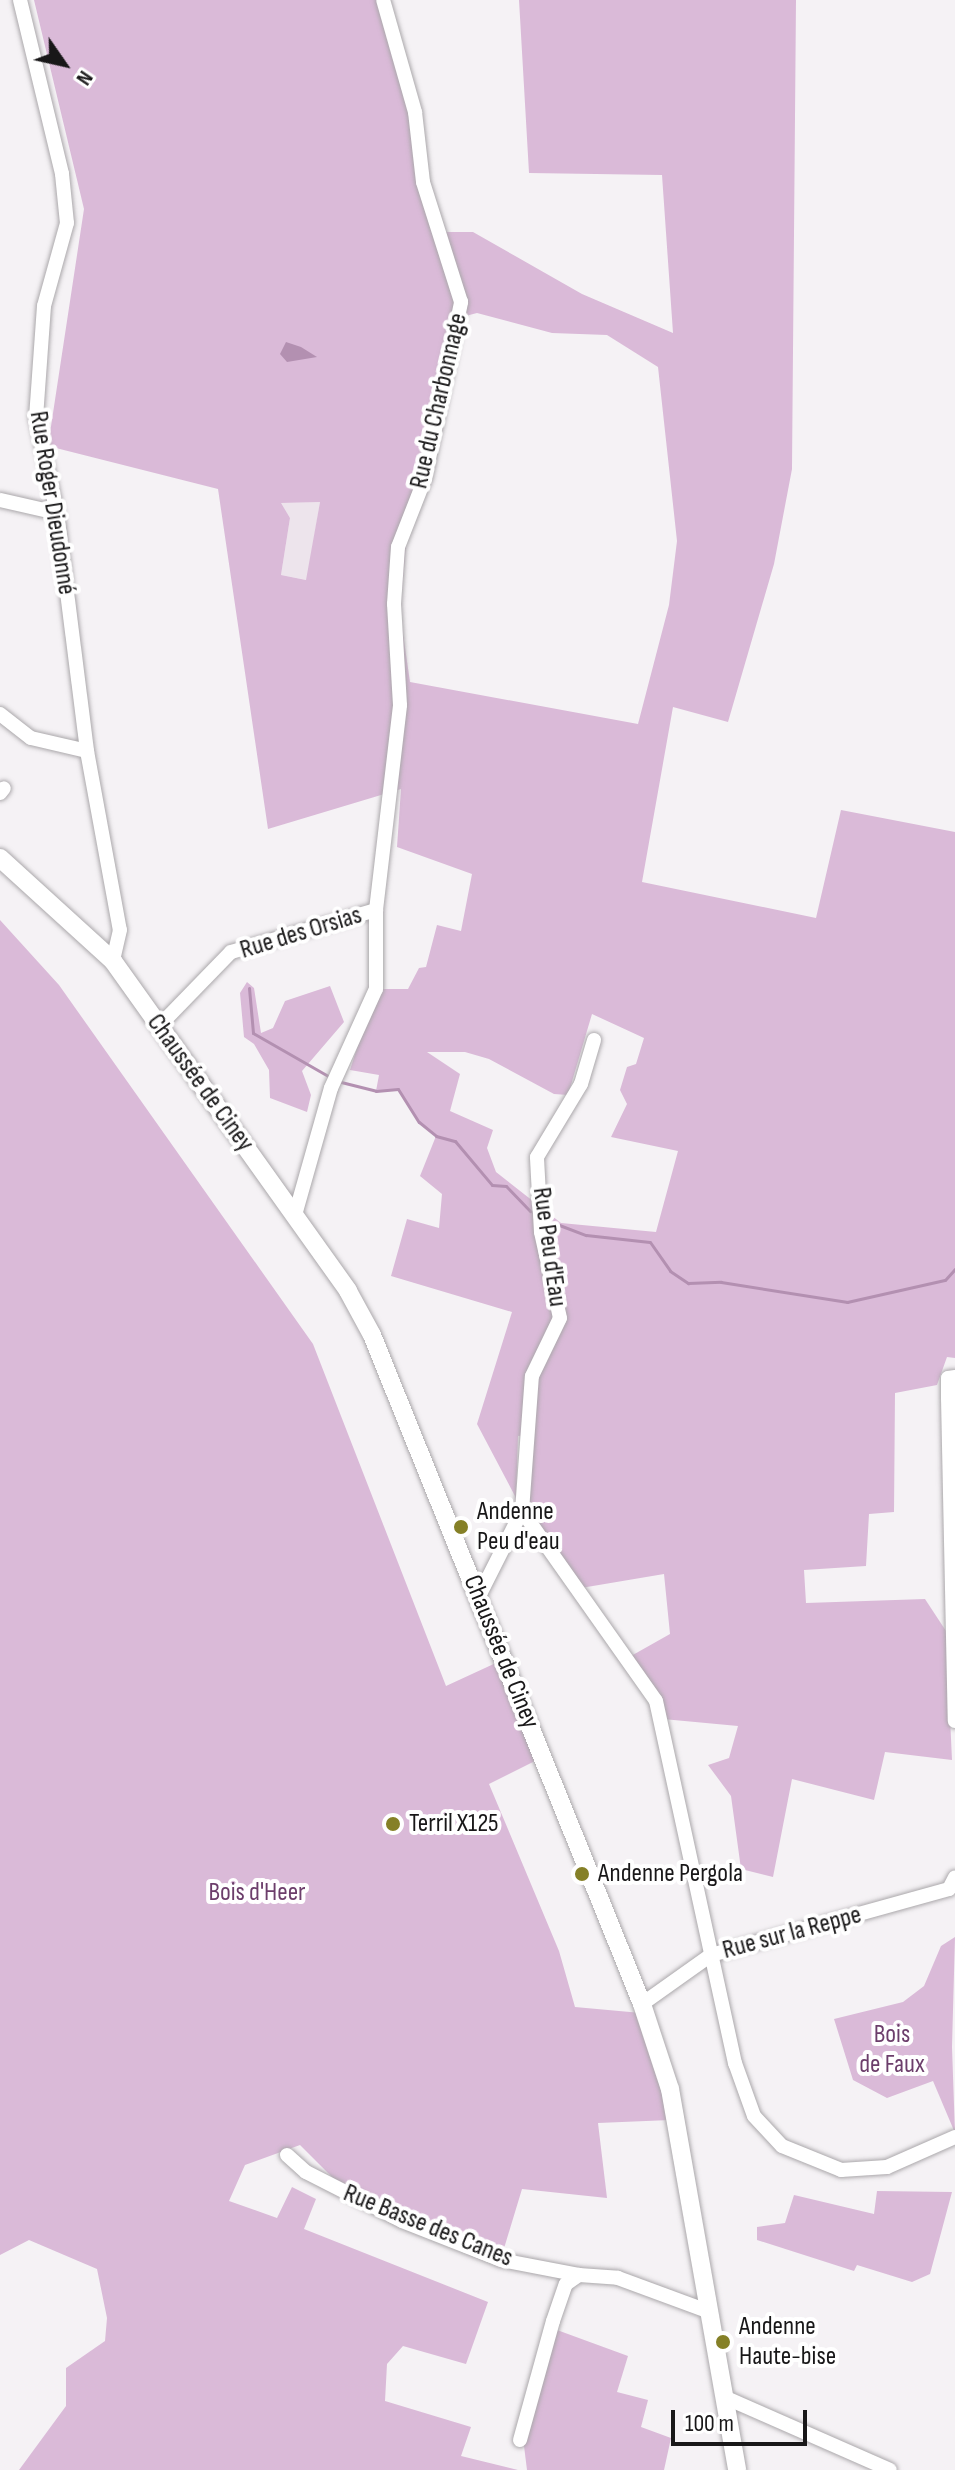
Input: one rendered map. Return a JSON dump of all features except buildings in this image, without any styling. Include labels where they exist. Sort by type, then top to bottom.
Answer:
[{"type":"main road","name":"Chaussée de Ciney","points":[[0,858],[113,961],[295,1215],[372,1335],[642,2004],[670,2089],[734,2467]]},
{"type":"street","name":"Rue Roger Dieudonné","points":[[20,0],[62,174],[67,223],[44,306],[36,379],[42,448],[57,513],[87,751],[120,930],[113,961]]},
{"type":"street","name":"Rue du Charbonnage","points":[[376,910],[391,809],[400,705],[394,604],[398,547],[425,478],[461,302],[423,182],[415,112],[383,0]]},
{"type":"street","points":[[0,500],[57,513]]},
{"type":"street","points":[[0,714],[31,738],[87,751]]},
{"type":"street","points":[[295,1215],[331,1088],[376,989],[376,910]]},
{"type":"street","name":"Rue des Orsias","points":[[159,1026],[231,952],[376,910]]},
{"type":"street","name":"Rue Peu d'Eau","points":[[479,1596],[522,1511],[532,1376],[560,1318],[541,1232],[537,1157],[581,1084],[594,1040]]},
{"type":"street","points":[[955,1377],[948,1378],[955,1721]]},
{"type":"street","points":[[522,1511],[656,1701],[746,2103],[782,2146],[826,2167],[873,2171],[955,2137]]},
{"type":"street","name":"Rue sur la Reppe","points":[[642,2004],[711,1955],[955,1882]]},
{"type":"street","name":"Rue Basse des Canes","points":[[287,2155],[306,2172],[402,2221],[501,2260],[579,2275],[618,2278],[691,2309],[710,2312]]},
{"type":"street","points":[[520,2440],[566,2284],[579,2275]]},
{"type":"street","points":[[724,2397],[890,2470]]},
{"type":"shaded area","points":[[286,342],[317,357],[287,362],[280,354]]},
{"type":"shaded area","points":[[320,502],[307,580],[281,575],[290,518],[280,503]]},
{"type":"green space","points":[[34,0],[383,0],[438,232],[473,232],[582,294],[673,333],[662,175],[529,173],[519,0],[796,0],[792,469],[774,564],[728,722],[673,707],[642,882],[816,918],[841,810],[955,832],[955,1358],[947,1357],[937,1385],[895,1393],[894,1512],[869,1514],[866,1566],[804,1570],[806,1603],[925,1599],[946,1631],[952,1760],[885,1752],[874,1800],[792,1779],[773,1877],[741,1869],[731,1796],[708,1765],[729,1758],[738,1726],[663,1719],[631,1656],[670,1634],[664,1574],[581,1588],[527,1507],[530,1435],[518,1436],[516,1498],[477,1424],[512,1312],[391,1276],[407,1219],[439,1228],[442,1194],[420,1176],[436,1136],[419,1122],[398,1089],[376,1091],[379,1075],[350,1070],[376,989],[408,989],[419,968],[426,967],[437,925],[461,931],[472,874],[397,847],[401,789],[268,829],[218,489],[48,446],[84,209]],"holes":[[[477,313],[552,333],[607,335],[658,367],[677,541],[669,605],[638,724],[410,682],[400,613],[406,546],[398,546],[458,318]],[[320,502],[306,580],[281,575],[290,518],[281,503]],[[592,1014],[644,1038],[636,1064],[627,1067],[620,1090],[627,1104],[611,1137],[678,1151],[656,1232],[561,1223],[496,1172],[487,1148],[493,1130],[450,1111],[460,1074],[427,1052],[465,1052],[489,1059],[554,1094],[568,1095]]]},
{"type":"green space","name":"Bois d'Heer","points":[[0,920],[59,985],[313,1344],[446,1686],[498,1662],[535,1761],[489,1784],[559,1951],[575,2007],[641,2013],[670,2120],[598,2123],[607,2198],[522,2189],[502,2255],[347,2192],[300,2145],[245,2165],[229,2201],[277,2218],[292,2187],[316,2199],[304,2229],[488,2302],[466,2364],[403,2346],[387,2364],[385,2401],[471,2427],[461,2456],[518,2470],[19,2470],[66,2406],[66,2368],[105,2341],[107,2318],[97,2269],[29,2240],[0,2255]]},
{"type":"green space","points":[[247,982],[254,988],[261,1033],[273,1028],[285,1001],[330,986],[344,1022],[302,1071],[311,1095],[307,1112],[270,1098],[269,1070],[254,1044],[244,1037],[240,993]]},
{"type":"green space","name":"Bois de Faux","points":[[955,1937],[952,2047],[955,2133],[933,2081],[887,2098],[853,2080],[834,2019],[903,2002],[924,1986],[941,1946]]},
{"type":"green space","points":[[877,2191],[952,2192],[930,2274],[912,2282],[857,2265],[854,2271],[757,2240],[757,2227],[785,2223],[794,2195],[874,2214]]},
{"type":"green space","points":[[557,2330],[628,2356],[617,2392],[648,2400],[641,2427],[671,2438],[664,2470],[527,2470],[523,2438]]},
{"type":"waterway","points":[[249,988],[253,1033],[328,1076]]},
{"type":"waterway","points":[[341,1082],[376,1091],[398,1089],[419,1122],[436,1136],[455,1141],[492,1185],[506,1186],[530,1211]]},
{"type":"waterway","points":[[554,1223],[586,1235],[650,1242],[670,1271],[688,1283],[721,1282],[847,1302],[945,1280],[955,1269]]},
{"type":"place","name":"Andenne Peu d'eau","points":[[461,1527]]},
{"type":"place","name":"Terril X125","points":[[393,1824]]},
{"type":"place","name":"Andenne Pergola","points":[[582,1874]]},
{"type":"place","name":"Andenne Haute-bise","points":[[723,2342]]}]
